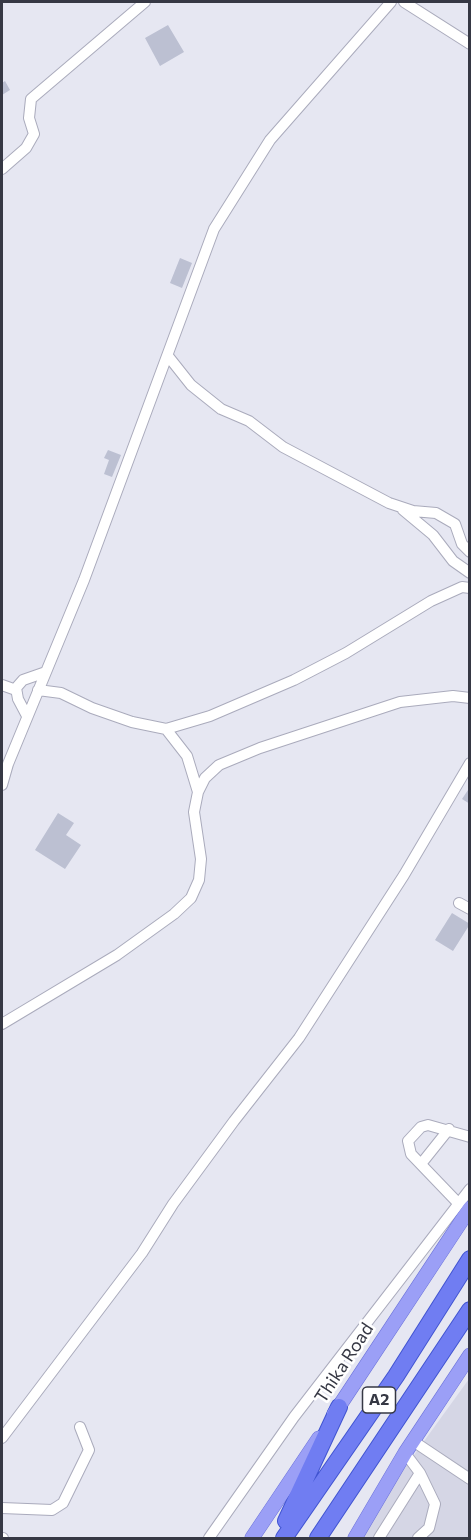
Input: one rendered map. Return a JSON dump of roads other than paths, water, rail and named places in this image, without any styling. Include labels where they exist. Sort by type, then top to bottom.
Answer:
[{"type":"highway","name":"A2","points":[[284,1539],[396,1376],[470,1259]]},
{"type":"highway","name":"A2","points":[[318,1539],[470,1310]]},
{"type":"highway","points":[[278,1539],[339,1407]]},
{"type":"main road","name":"Thika Road","points":[[252,1539],[339,1407],[464,1206]]},
{"type":"main road","points":[[356,1538],[405,1453],[464,1370],[470,1355]]},
{"type":"street","points":[[2,169],[26,148],[34,134],[29,118],[31,99],[145,2]]},
{"type":"street","points":[[2,785],[27,716],[84,580],[214,229],[263,150],[391,2]]},
{"type":"street","points":[[404,2],[470,44]]},
{"type":"street","points":[[168,356],[191,385],[221,409],[249,421],[283,447],[327,472],[399,506],[413,511],[436,513],[455,524],[462,544],[470,552]]},
{"type":"street","points":[[399,506],[433,536],[453,561],[470,573]]},
{"type":"street","points":[[38,690],[61,693],[92,708],[132,722],[166,729],[210,716],[294,680],[346,653],[432,601],[462,587],[470,588]]},
{"type":"street","points":[[27,716],[16,690],[18,684],[46,672]]},
{"type":"street","points":[[2,685],[16,690]]},
{"type":"street","points":[[2,1024],[117,955],[174,914],[191,898],[199,880],[201,859],[194,812],[198,792],[204,778],[219,765],[260,748],[400,702],[453,696],[470,698]]},
{"type":"street","points":[[166,729],[187,756],[198,792]]},
{"type":"street","points":[[2,1438],[142,1253],[173,1204],[234,1121],[299,1038],[404,875],[470,763]]},
{"type":"street","points":[[459,903],[470,909]]},
{"type":"street","points":[[464,1206],[420,1164],[408,1147],[408,1141],[413,1133],[428,1125],[449,1129],[470,1137]]},
{"type":"street","points":[[420,1164],[449,1129]]},
{"type":"street","points":[[209,1539],[294,1417],[464,1206],[470,1189]]},
{"type":"street","points":[[2,1508],[52,1510],[63,1503],[89,1450],[80,1427]]},
{"type":"street","points":[[413,1441],[470,1479]]},
{"type":"street","points":[[405,1453],[420,1473],[435,1504],[429,1528],[418,1539]]},
{"type":"street","points":[[379,1539],[420,1473]]}]
